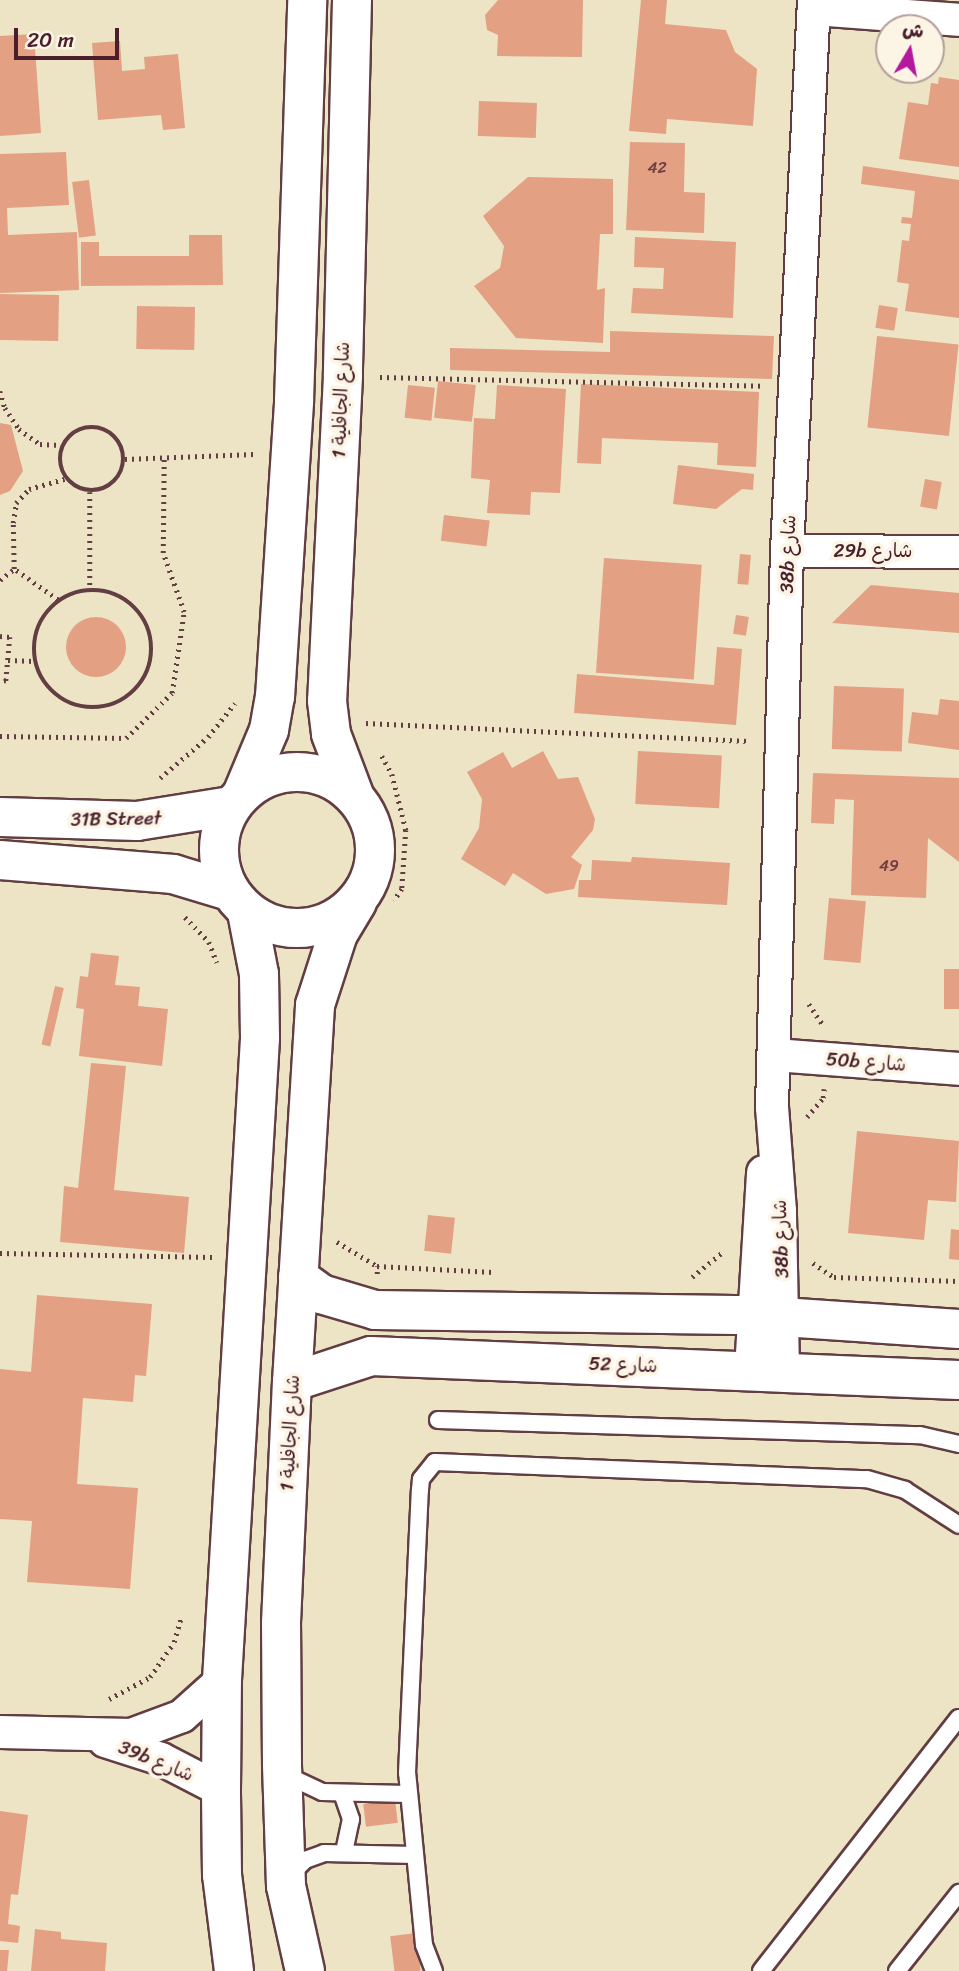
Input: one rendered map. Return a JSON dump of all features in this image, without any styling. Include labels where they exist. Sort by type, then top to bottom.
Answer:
[{"type":"street","points":[[234,1971],[222,1875],[222,1680],[261,1006],[238,901],[220,871],[218,848],[221,826],[237,799],[269,730],[275,697],[290,453],[307,0]]},
{"type":"street","name":"شارع الجافلية 1","points":[[352,0],[342,376],[327,701],[331,734],[354,795]]},
{"type":"street","points":[[814,5],[959,20]]},
{"type":"street","name":"38b شارع","points":[[767,1370],[788,551],[814,5]]},
{"type":"street","name":"29b شارع","points":[[788,551],[959,552]]},
{"type":"street","points":[[0,860],[173,874],[238,901],[274,926],[304,929],[373,905],[372,877],[377,848],[370,820],[354,795],[329,778],[300,771],[269,776],[237,799]]},
{"type":"street","name":"31B Street","points":[[0,817],[136,821],[237,799]]},
{"type":"street","name":"شارع الجافلية 1","points":[[305,1971],[286,1886],[281,1623],[292,1382],[315,1005],[338,934],[373,905]]},
{"type":"street","name":"50b شارع","points":[[774,1055],[959,1069]]},
{"type":"street","points":[[298,1278],[321,1294],[374,1310],[768,1317],[959,1329]]},
{"type":"street","name":"شارع 52","points":[[292,1382],[371,1356],[767,1370],[959,1380]]},
{"type":"street","name":"39b شارع","points":[[0,1732],[90,1737],[158,1728],[204,1700],[222,1680]]},
{"type":"street","name":"39b شارع","points":[[90,1737],[160,1759],[220,1790]]},
{"type":"lane","points":[[438,1420],[920,1434],[959,1444]]},
{"type":"lane","points":[[434,1971],[424,1945],[408,1794],[420,1490],[421,1479],[435,1462],[866,1479],[905,1490],[959,1525]]},
{"type":"lane","points":[[761,1971],[959,1718]]},
{"type":"lane","points":[[282,1763],[286,1776],[303,1787],[342,1793],[408,1794]]},
{"type":"lane","points":[[342,1793],[351,1819],[344,1851]]},
{"type":"lane","points":[[286,1886],[289,1874],[305,1860],[344,1851],[415,1854]]},
{"type":"lane","points":[[897,1971],[959,1893]]},
{"type":"path","points":[[342,376],[796,387]]},
{"type":"path","points":[[0,391],[5,408],[19,429],[40,444],[61,445]]},
{"type":"path","points":[[90,426],[108,430],[121,442],[125,459],[120,477],[107,488],[89,492],[65,479],[59,462],[61,445],[74,431],[90,426]]},
{"type":"path","points":[[125,459],[290,453]]},
{"type":"path","points":[[0,736],[126,738],[173,693],[184,612],[163,553],[164,457]]},
{"type":"path","points":[[14,569],[16,503],[29,489],[65,479]]},
{"type":"path","points":[[89,492],[90,589]]},
{"type":"path","points":[[0,580],[14,569]]},
{"type":"path","points":[[14,569],[58,600]]},
{"type":"path","points":[[90,589],[123,597],[146,621],[153,654],[141,686],[114,705],[80,707],[50,691],[34,661],[37,627],[58,600],[90,589]]},
{"type":"path","points":[[0,636],[10,636],[6,681],[0,680]]},
{"type":"path","points":[[8,660],[34,661]]},
{"type":"path","points":[[136,821],[139,792],[208,737],[241,692]]},
{"type":"path","points":[[368,733],[361,723],[783,742]]},
{"type":"path","points":[[373,905],[402,889],[406,830],[392,774],[380,754]]},
{"type":"path","points":[[183,915],[209,942],[222,977]]},
{"type":"path","points":[[805,1001],[823,1025],[827,1059]]},
{"type":"path","points":[[686,1282],[732,1244],[795,1245],[834,1278],[959,1282]]},
{"type":"path","points":[[0,1253],[248,1258]]},
{"type":"path","points":[[374,1310],[377,1266],[498,1272]]},
{"type":"path","points":[[103,1700],[133,1689],[150,1677],[174,1642],[181,1618]]},
{"type":"building","points":[[498,0],[583,0],[582,57],[497,56],[498,35],[487,30],[485,15]]},
{"type":"building","points":[[641,0],[667,0],[665,24],[726,30],[735,52],[757,69],[753,126],[667,119],[666,134],[629,131]]},
{"type":"building","points":[[34,34],[41,133],[0,136],[0,36]]},
{"type":"building","points":[[120,41],[122,71],[145,69],[144,57],[178,54],[185,128],[163,130],[161,115],[98,120],[92,43]]},
{"type":"building","points":[[945,78],[959,80],[959,167],[899,159],[908,102],[928,105],[931,84],[945,84]]},
{"type":"building","points":[[479,101],[537,103],[536,138],[478,136]]},
{"type":"building","points":[[630,142],[685,143],[684,192],[705,193],[704,233],[626,230]]},
{"type":"building","points":[[66,152],[69,205],[7,208],[8,235],[77,232],[79,290],[0,293],[0,154]]},
{"type":"building","points":[[863,166],[959,180],[959,318],[905,311],[909,284],[897,282],[902,240],[909,241],[911,224],[901,223],[902,217],[912,218],[915,191],[861,184]]},
{"type":"building","points":[[528,177],[613,179],[613,234],[600,234],[597,290],[605,288],[603,343],[516,338],[474,286],[500,268],[504,246],[483,216]]},
{"type":"building","points":[[89,180],[96,236],[79,238],[72,182]]},
{"type":"building","points":[[189,235],[222,235],[223,285],[81,286],[81,242],[99,242],[99,256],[189,256]]},
{"type":"building","points":[[635,237],[736,242],[733,318],[631,313],[633,288],[663,289],[664,268],[634,267]]},
{"type":"building","points":[[0,294],[59,295],[58,341],[0,340]]},
{"type":"building","points":[[879,305],[898,308],[894,331],[875,328]]},
{"type":"building","points":[[137,306],[195,307],[194,350],[136,349]]},
{"type":"building","points":[[610,331],[774,336],[772,379],[450,370],[450,348],[610,352]]},
{"type":"building","points":[[877,336],[959,345],[949,436],[867,427]]},
{"type":"building","points":[[438,381],[476,385],[472,422],[434,418]]},
{"type":"building","points":[[581,384],[759,392],[756,467],[717,465],[718,443],[602,438],[601,464],[577,463]]},
{"type":"building","points":[[408,385],[435,388],[431,421],[405,418]]},
{"type":"building","points":[[497,385],[566,389],[560,493],[531,492],[530,515],[487,513],[490,480],[471,478],[474,418],[495,419]]},
{"type":"building","points":[[0,423],[11,425],[23,471],[10,491],[0,495]]},
{"type":"building","points":[[678,465],[754,474],[753,490],[742,489],[716,509],[673,504]]},
{"type":"building","points":[[925,479],[942,482],[937,510],[920,507]]},
{"type":"building","points":[[444,515],[490,521],[486,546],[441,541]]},
{"type":"building","points":[[740,554],[751,555],[748,585],[737,584]]},
{"type":"building","points":[[604,558],[702,565],[694,680],[596,673]]},
{"type":"building","points":[[871,585],[959,593],[959,633],[832,623]]},
{"type":"building","points":[[736,615],[749,617],[746,636],[733,634]]},
{"type":"building","points":[[90,617],[102,617],[121,630],[126,647],[124,659],[113,672],[102,677],[90,677],[71,664],[66,653],[66,641],[79,622]]},
{"type":"building","points":[[717,647],[742,649],[736,725],[574,713],[577,674],[714,685]]},
{"type":"building","points":[[834,686],[904,688],[902,751],[832,749]]},
{"type":"building","points":[[940,699],[959,701],[959,750],[908,743],[912,712],[938,715]]},
{"type":"building","points":[[543,751],[558,779],[578,777],[595,819],[593,830],[571,857],[582,865],[574,889],[546,894],[513,873],[505,886],[461,859],[479,828],[482,799],[467,772],[503,752],[512,768]]},
{"type":"building","points":[[638,751],[722,755],[719,808],[635,804]]},
{"type":"building","points":[[813,773],[959,778],[959,862],[928,838],[926,898],[851,895],[854,800],[835,799],[834,824],[811,823]]},
{"type":"building","points":[[632,857],[730,863],[727,905],[578,897],[579,880],[591,880],[592,860],[631,862]]},
{"type":"building","points":[[829,898],[866,901],[860,963],[824,960]]},
{"type":"building","points":[[91,953],[119,956],[115,985],[140,987],[138,1006],[168,1009],[162,1066],[79,1056],[84,1009],[76,1008],[80,976],[88,977]]},
{"type":"building","points":[[944,969],[959,969],[959,1009],[944,1009]]},
{"type":"building","points":[[55,986],[64,988],[50,1046],[42,1044]]},
{"type":"building","points":[[91,1063],[126,1066],[114,1190],[189,1197],[184,1253],[60,1242],[64,1186],[78,1188]]},
{"type":"building","points":[[857,1131],[959,1141],[956,1202],[928,1200],[924,1240],[848,1233]]},
{"type":"building","points":[[428,1215],[455,1218],[451,1254],[424,1251]]},
{"type":"building","points":[[951,1229],[959,1230],[959,1260],[949,1259]]},
{"type":"building","points":[[37,1295],[152,1304],[146,1376],[135,1375],[133,1402],[83,1398],[77,1484],[138,1488],[130,1589],[27,1582],[32,1521],[0,1519],[0,1369],[31,1372]]},
{"type":"building","points":[[395,1800],[398,1823],[366,1827],[363,1804]]},
{"type":"building","points":[[0,1811],[28,1815],[18,1895],[11,1894],[8,1924],[20,1926],[18,1943],[0,1941]]},
{"type":"building","points":[[35,1929],[61,1932],[61,1939],[107,1943],[105,1971],[31,1971]]},
{"type":"building","points":[[416,1933],[421,1971],[394,1971],[390,1936]]},
{"type":"building","points":[[0,1950],[9,1950],[7,1971],[0,1971]]}]
